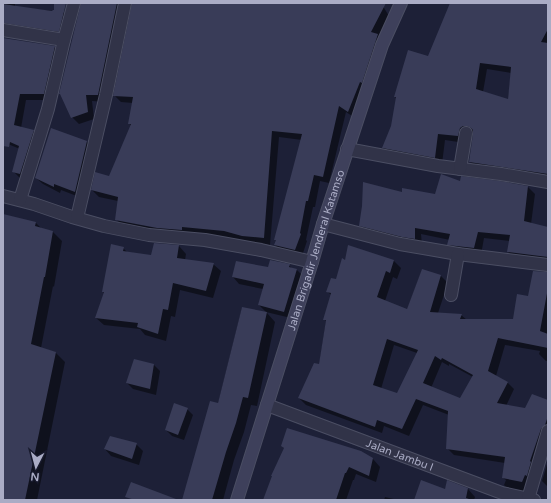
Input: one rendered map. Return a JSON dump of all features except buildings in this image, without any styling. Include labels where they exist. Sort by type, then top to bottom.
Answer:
[{"type":"main road","name":"Jalan Brigadir Jenderal Katamso","points":[[237,500],[347,149],[382,45],[400,3]]},
{"type":"street","points":[[20,200],[48,109],[74,3]]},
{"type":"street","points":[[77,218],[106,95],[125,3]]},
{"type":"street","points":[[3,30],[64,40]]},
{"type":"street","points":[[460,169],[466,132]]},
{"type":"street","points":[[347,149],[416,162],[548,182]]},
{"type":"street","points":[[3,196],[104,226],[149,235],[205,240],[261,250],[312,262]]},
{"type":"street","points":[[323,224],[400,244],[458,254],[548,265]]},
{"type":"street","points":[[451,295],[458,254]]},
{"type":"street","name":"Jalan Jambu I","points":[[267,405],[495,490],[524,499]]},
{"type":"street","points":[[524,499],[548,431]]}]
